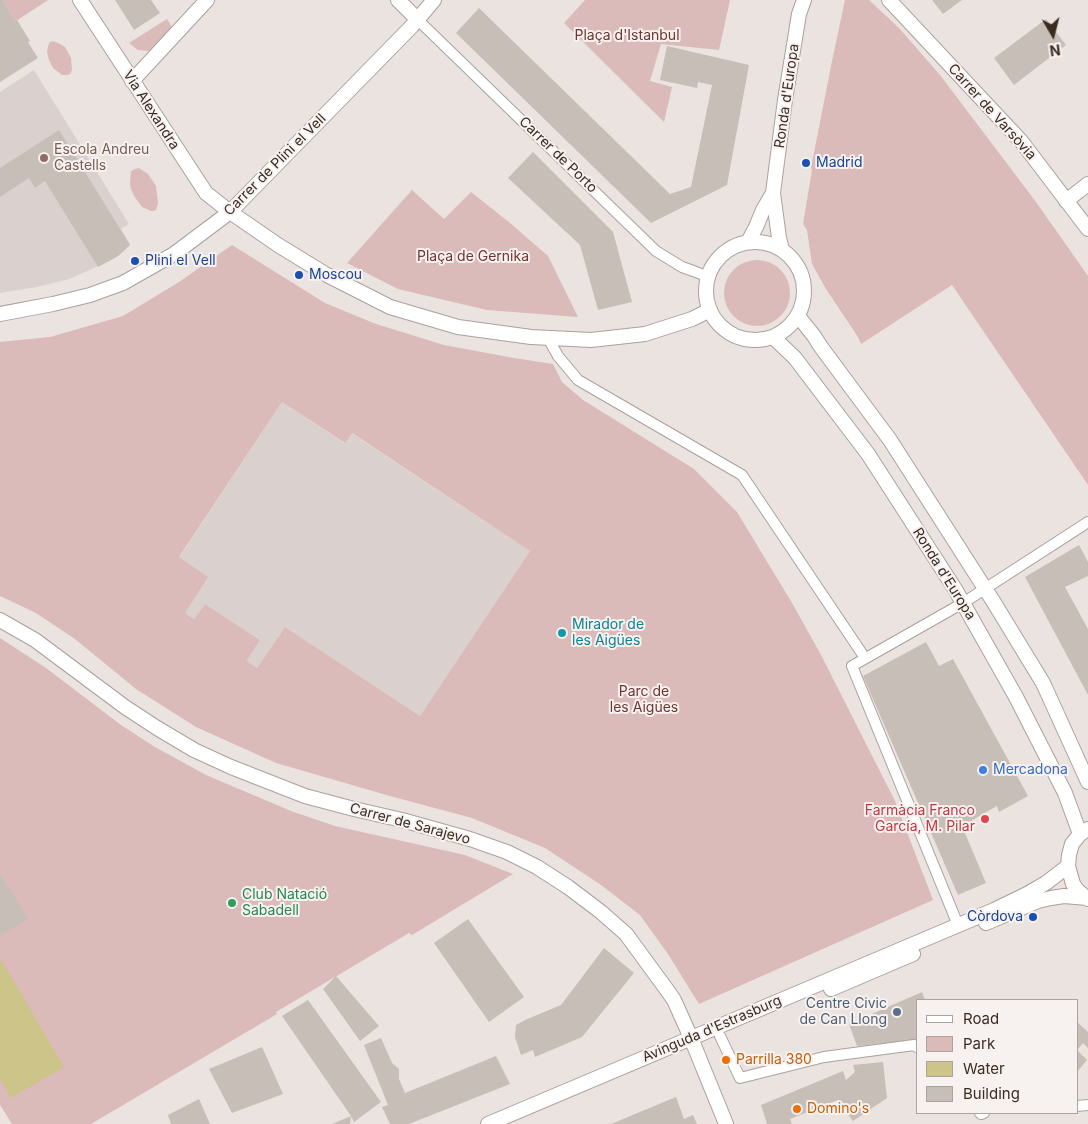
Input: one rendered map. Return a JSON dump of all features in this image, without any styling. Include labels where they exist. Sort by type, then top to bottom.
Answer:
[{"type":"street","name":"Via Alexandra","points":[[80,0],[206,193],[278,245],[327,275],[390,307],[458,327],[531,337],[591,340],[645,334],[692,319],[710,310]]},
{"type":"street","points":[[132,81],[207,0]]},
{"type":"street","points":[[398,0],[417,19]]},
{"type":"street","name":"Carrer de Plini el Vell","points":[[0,314],[90,296],[123,283],[174,254],[230,212],[434,0]]},
{"type":"street","name":"Ronda d'Europa","points":[[782,250],[773,192],[786,90],[799,14],[804,0]]},
{"type":"street","name":"Carrer de Varsòvia","points":[[889,0],[1021,141],[1088,229]]},
{"type":"street","name":"Carrer de Porto","points":[[417,19],[656,251],[682,267],[708,277]]},
{"type":"street","points":[[1066,201],[1088,184]]},
{"type":"street","name":"Ronda d'Europa","points":[[748,242],[773,192]]},
{"type":"street","points":[[748,242],[772,244],[782,250],[794,260],[801,272],[804,287],[803,302],[798,316],[787,328],[773,337],[758,340],[743,338],[729,332],[718,322],[710,310],[706,294],[708,277],[714,264],[734,246],[748,242]]},
{"type":"street","name":"Ronda d'Europa","points":[[798,316],[890,440],[986,589],[1043,684],[1088,782]]},
{"type":"street","name":"Ronda d'Europa","points":[[773,337],[795,358],[868,454],[963,603],[1016,697],[1084,831]]},
{"type":"street","points":[[548,338],[558,356],[578,380],[742,474],[865,658]]},
{"type":"street","points":[[958,925],[852,666],[986,589],[1088,522]]},
{"type":"street","name":"Carrer de Sarajevo","points":[[0,620],[35,640],[125,707],[194,750],[231,767],[305,796],[402,820],[470,839],[507,852],[537,867],[568,887],[626,934],[668,990],[674,1000],[726,1124]]},
{"type":"street","points":[[1084,831],[1072,844],[1068,866],[1073,884],[1088,899]]},
{"type":"street","name":"Avinguda d'Estrasburg","points":[[488,1124],[692,1043],[958,925],[1027,894],[1046,883],[1068,866]]},
{"type":"street","name":"Avinguda d'Estrasburg","points":[[512,1124],[650,1065],[692,1043],[720,1036],[1038,901],[1060,896],[1088,899]]},
{"type":"street","points":[[720,1036],[740,1078],[824,1056],[914,1045],[916,1046]]},
{"type":"shaded area","name":"Escola Andreu Castells","points":[[34,70],[129,224],[121,229],[130,245],[112,260],[69,279],[0,293],[0,92]]},
{"type":"shaded area","points":[[282,402],[344,443],[351,433],[530,551],[420,716],[285,627],[257,668],[247,661],[260,640],[205,604],[194,619],[184,613],[179,558]]},
{"type":"green space","points":[[3,0],[48,0],[16,21]]},
{"type":"green space","name":"Plaça d'Istanbul","points":[[585,0],[730,0],[719,50],[661,44],[650,81],[672,87],[664,122],[564,23]]},
{"type":"green space","points":[[845,0],[869,0],[899,28],[940,75],[1036,202],[1088,276],[1088,485],[952,285],[861,344],[812,264],[807,230],[803,224],[811,168]]},
{"type":"green space","points":[[167,19],[174,30],[166,41],[149,51],[138,50],[129,43]]},
{"type":"green space","points":[[53,41],[65,47],[71,58],[72,70],[70,74],[62,75],[53,68],[47,52],[50,42]]},
{"type":"green space","points":[[139,168],[148,174],[156,186],[158,203],[156,210],[151,211],[142,207],[131,189],[131,171]]},
{"type":"green space","name":"Plaça de Gernika","points":[[412,190],[444,219],[471,192],[548,256],[578,317],[487,310],[398,289],[347,263]]},
{"type":"green space","name":"Parc de les Aigües","points":[[232,245],[325,303],[376,324],[444,345],[553,364],[562,382],[583,400],[694,469],[737,512],[820,653],[895,801],[933,900],[699,1004],[668,954],[640,915],[601,885],[545,848],[472,818],[276,763],[196,727],[136,689],[75,639],[36,613],[0,596],[0,342],[50,337],[123,316],[179,282]],"holes":[[[282,402],[345,443],[352,433],[530,551],[420,716],[285,627],[257,668],[247,661],[260,640],[205,604],[194,619],[185,613],[208,577],[179,557]]]},
{"type":"green space","points":[[750,260],[764,260],[776,265],[785,274],[790,286],[788,306],[781,317],[764,326],[750,326],[738,321],[729,312],[724,300],[724,286],[729,274],[738,265]]},
{"type":"green space","name":"Club Natació Sabadell","points":[[0,638],[46,668],[121,725],[155,747],[206,775],[291,811],[335,826],[465,855],[513,874],[412,935],[409,933],[91,1124],[12,1124],[0,1105]]},
{"type":"water","points":[[2,961],[64,1067],[11,1098],[0,1079],[0,962]]},
{"type":"building","points":[[0,0],[3,0],[17,20],[38,58],[0,82]]},
{"type":"building","points":[[115,0],[151,0],[160,13],[134,30]]},
{"type":"building","points":[[932,0],[962,0],[943,14]]},
{"type":"building","points":[[479,8],[670,194],[691,187],[712,85],[698,82],[697,88],[660,80],[667,46],[749,65],[727,185],[651,223],[456,33]]},
{"type":"building","points":[[1046,19],[1066,45],[1014,85],[994,58]]},
{"type":"building","points":[[59,130],[130,245],[118,256],[98,267],[45,181],[35,188],[29,178],[0,197],[0,168]]},
{"type":"building","points":[[533,152],[613,232],[632,302],[598,310],[580,245],[508,178]]},
{"type":"building","points":[[1079,545],[1088,562],[1088,576],[1065,587],[1088,629],[1088,695],[1025,577]]},
{"type":"building","points":[[926,642],[939,666],[953,659],[1028,796],[999,812],[997,806],[962,826],[986,883],[958,895],[863,676]]},
{"type":"building","points":[[0,874],[28,919],[0,936]]},
{"type":"building","points":[[468,919],[524,997],[489,1022],[434,943]]},
{"type":"building","points":[[604,948],[634,973],[582,1037],[535,1057],[533,1050],[521,1055],[515,1037],[516,1025],[561,1005]]},
{"type":"building","points":[[336,976],[379,1026],[360,1041],[323,989]]},
{"type":"building","name":"Centre Civic de Can Llong","points":[[922,992],[925,999],[916,999],[916,1040],[857,1046],[849,1024]]},
{"type":"building","points":[[308,1000],[381,1102],[354,1122],[282,1016]]},
{"type":"building","points":[[1078,1023],[1088,1032],[1088,1048],[1083,1043],[1078,1049]]},
{"type":"building","points":[[381,1038],[392,1063],[399,1069],[399,1079],[405,1093],[496,1056],[510,1084],[409,1124],[390,1124],[382,1107],[388,1105],[364,1045]]},
{"type":"building","points":[[262,1047],[283,1094],[232,1113],[209,1069]]},
{"type":"building","points":[[1078,1051],[1087,1060],[1078,1071]]},
{"type":"building","points":[[883,1062],[887,1098],[853,1121],[838,1100],[790,1119],[792,1124],[767,1124],[761,1105],[843,1071],[846,1080],[855,1072],[853,1065]]},
{"type":"building","points":[[676,1097],[684,1119],[693,1115],[697,1124],[611,1124]]},
{"type":"building","points":[[199,1099],[210,1124],[171,1124],[168,1115]]},
{"type":"building","points":[[351,1116],[350,1124],[332,1124]]},
{"type":"place","name":"Escola Andreu Castells","points":[[44,158]]},
{"type":"place","name":"Madrid","points":[[806,163]]},
{"type":"place","name":"Plini el Vell","points":[[135,261]]},
{"type":"place","name":"Moscou","points":[[299,275]]},
{"type":"place","name":"Mirador de les Aigües","points":[[562,633]]},
{"type":"place","name":"Mercadona","points":[[983,770]]},
{"type":"place","name":"Farmàcia Franco García, M. Pilar","points":[[985,819]]},
{"type":"place","name":"Club Natació Sabadell","points":[[232,903]]},
{"type":"place","name":"Còrdova","points":[[1033,917]]},
{"type":"place","name":"Centre Civic de Can Llong","points":[[897,1012]]},
{"type":"place","name":"Parrilla 380","points":[[726,1060]]},
{"type":"place","name":"Domino's","points":[[797,1109]]}]
